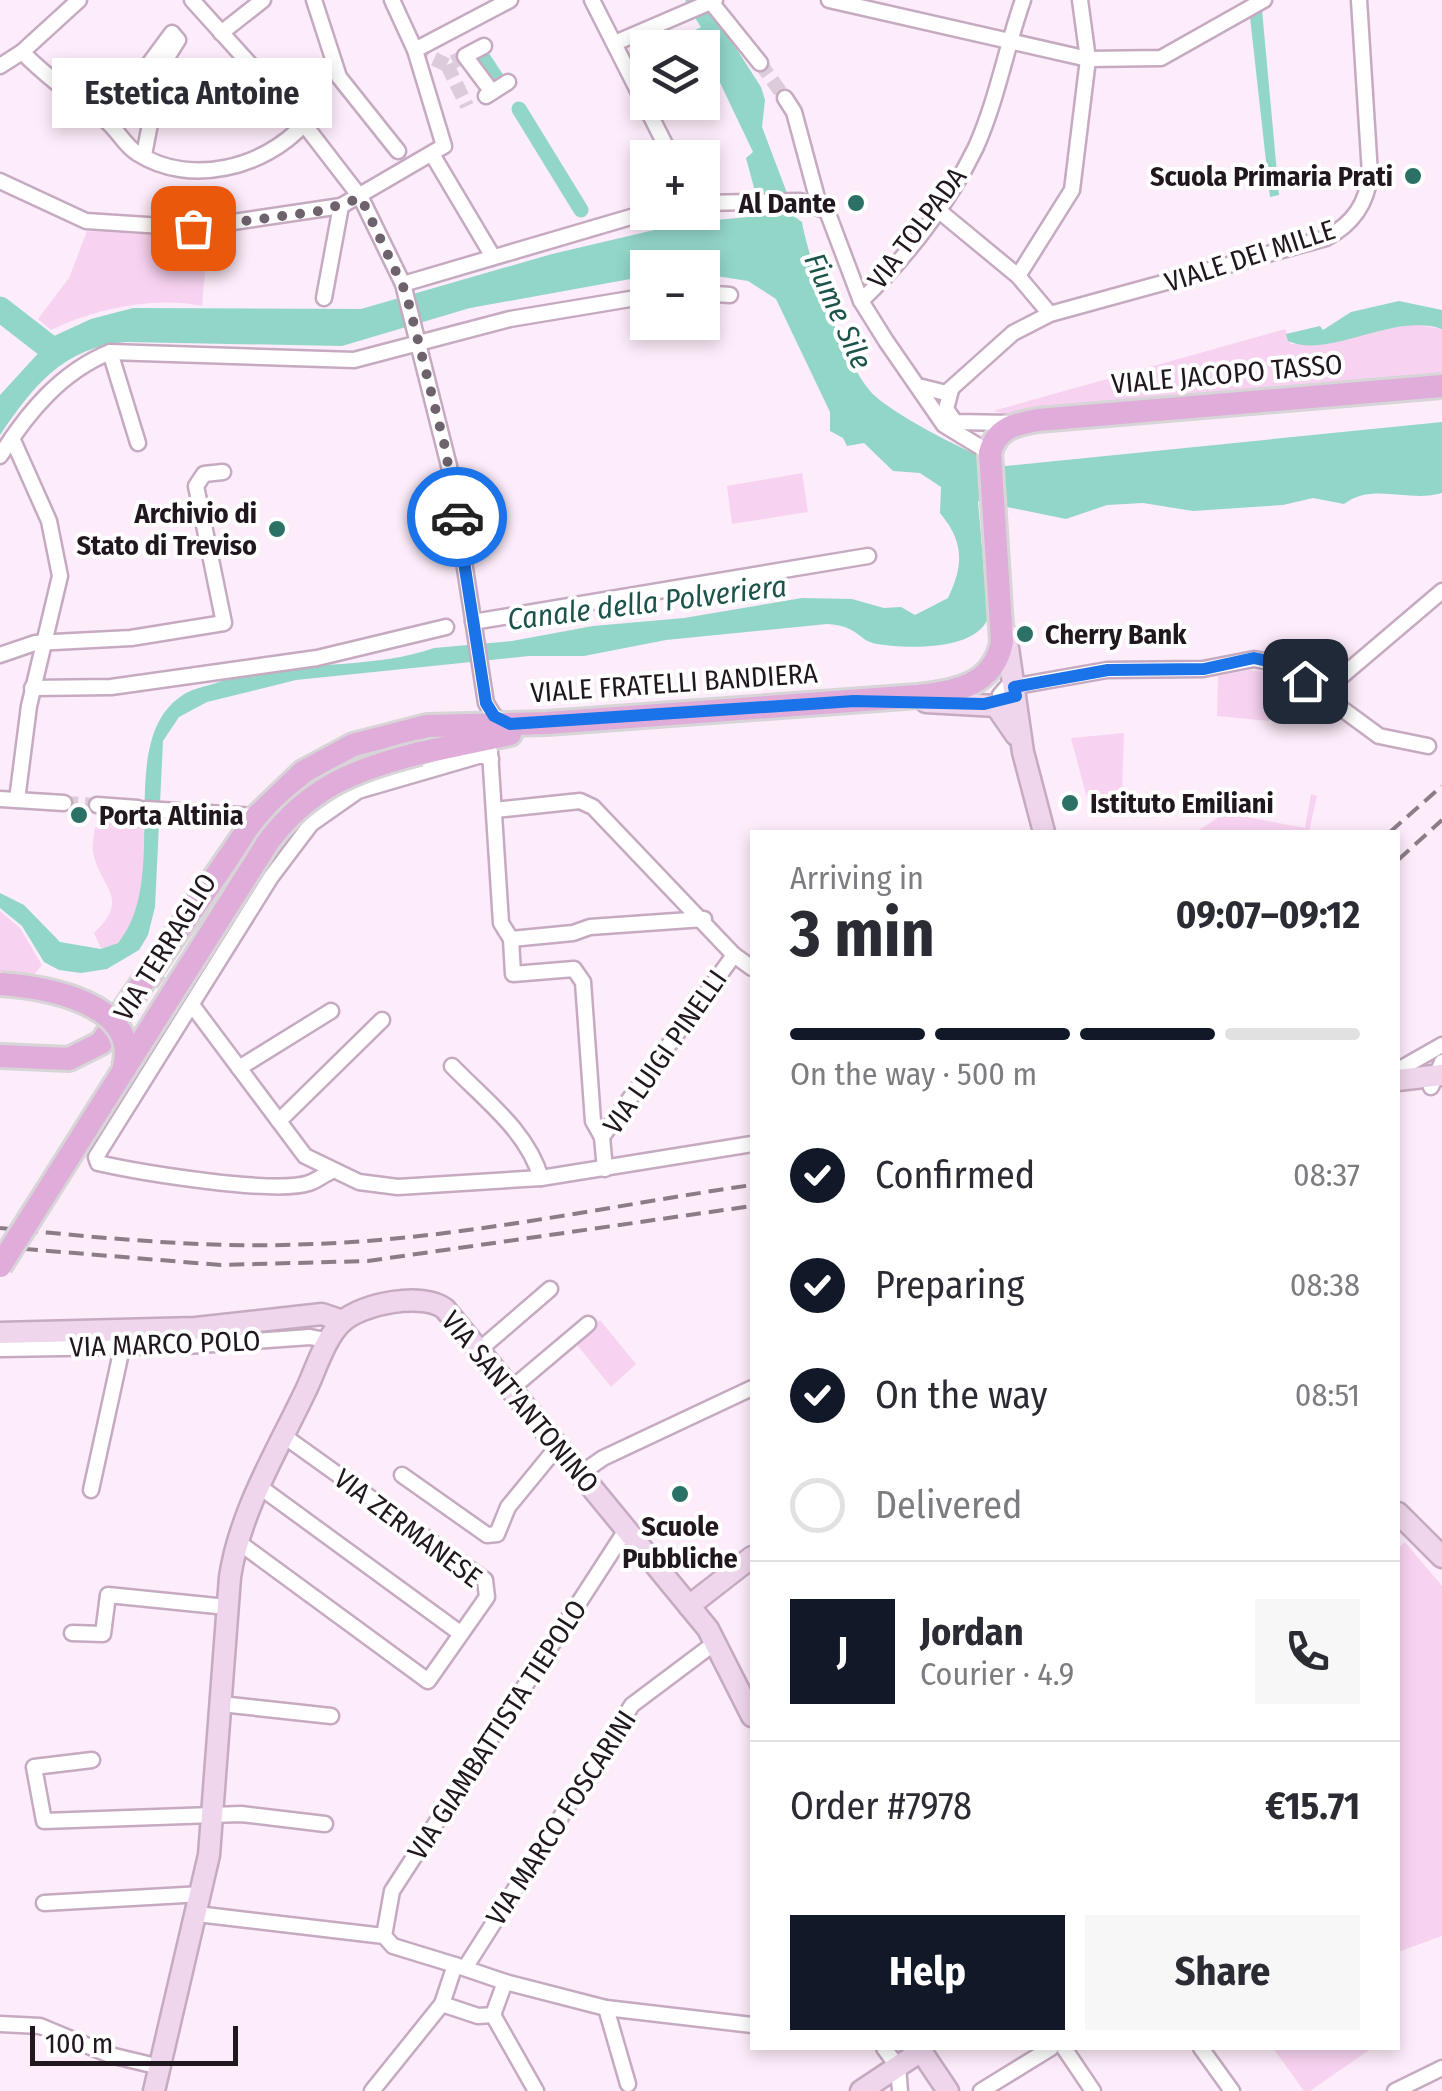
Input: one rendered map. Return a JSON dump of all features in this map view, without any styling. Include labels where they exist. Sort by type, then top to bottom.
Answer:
[{"type":"main road","name":"VIALE JACOPO TASSO","points":[[1018,424],[1442,386]]},
{"type":"main road","points":[[990,453],[998,434],[1018,424]]},
{"type":"main road","name":"VIALE FRATELLI BANDIERA","points":[[0,1056],[56,1060],[91,1050],[150,975],[258,816],[303,772],[353,745],[427,726],[547,723],[854,701],[941,694],[972,684],[992,667],[1000,651],[1003,614],[990,453]]},
{"type":"main road","name":"VIA TERRAGLIO","points":[[0,1266],[292,812],[342,776],[427,761],[452,746],[487,749],[547,723]]},
{"type":"main road","points":[[0,984],[68,995],[114,1022],[126,1044],[124,1069]]},
{"type":"street","points":[[0,66],[22,52],[79,0]]},
{"type":"street","points":[[192,0],[304,124],[361,198],[404,289],[449,466],[488,708],[510,724]]},
{"type":"street","points":[[221,32],[263,0]]},
{"type":"street","points":[[314,0],[340,77],[398,150]]},
{"type":"street","points":[[392,0],[415,50],[438,150],[492,255]]},
{"type":"street","points":[[592,0],[663,140]]},
{"type":"street","points":[[828,0],[1088,58],[1130,62],[1161,58],[1264,0]]},
{"type":"street","name":"VIA TOLPADA","points":[[861,301],[938,210],[977,144],[1022,0]]},
{"type":"street","points":[[1018,276],[1072,190],[1088,58],[1080,0]]},
{"type":"street","name":"VIALE DEI MILLE","points":[[951,390],[1012,333],[1050,314],[1326,238],[1352,221],[1367,197],[1370,174],[1359,0]]},
{"type":"street","points":[[415,50],[506,2]]},
{"type":"street","points":[[615,42],[711,2],[760,63]]},
{"type":"street","points":[[107,121],[172,33],[178,40],[161,67],[144,155]]},
{"type":"street","points":[[484,46],[467,55],[488,94],[508,82]]},
{"type":"street","points":[[22,52],[74,99],[107,121],[137,154],[190,170],[250,164],[289,141],[304,124]]},
{"type":"street","points":[[785,98],[794,112],[807,203]]},
{"type":"street","points":[[0,182],[86,220],[193,228],[341,206],[361,198],[438,150]]},
{"type":"street","points":[[720,203],[807,203],[832,218],[861,301],[944,425],[990,453]]},
{"type":"street","points":[[324,298],[341,206]]},
{"type":"street","points":[[938,210],[1018,276],[1050,314]]},
{"type":"street","points":[[404,289],[492,255],[630,217]]},
{"type":"street","points":[[720,294],[730,295]]},
{"type":"street","points":[[0,456],[53,388],[91,360],[110,352],[323,362],[354,360],[418,337],[571,306],[630,298]]},
{"type":"street","points":[[110,352],[138,443]]},
{"type":"street","points":[[922,387],[936,394],[951,390]]},
{"type":"street","name":"VIALE JACOPO TASSO","points":[[951,390],[946,408],[955,422],[1018,424]]},
{"type":"street","points":[[12,438],[49,520],[60,576],[32,688],[17,800]]},
{"type":"street","points":[[0,654],[45,642],[131,638],[224,623],[196,486],[204,474],[223,472]]},
{"type":"street","points":[[473,626],[868,556]]},
{"type":"street","points":[[1322,693],[1442,590]]},
{"type":"street","points":[[1003,614],[1003,699],[1024,752],[1044,830]]},
{"type":"street","points":[[32,688],[82,688],[177,679],[352,650],[446,627]]},
{"type":"street","points":[[854,701],[1003,699],[1108,670],[1204,669],[1263,658],[1281,664],[1379,736],[1428,746]]},
{"type":"street","points":[[330,1172],[308,1184],[290,1185],[156,1176],[98,1163],[97,1148],[192,1006],[271,877],[311,824],[358,791],[427,761],[482,754],[487,749]]},
{"type":"street","points":[[487,749],[495,810],[501,923],[510,939],[514,974],[574,969],[583,982],[594,1121],[602,1137]]},
{"type":"street","points":[[0,799],[64,803]]},
{"type":"street","points":[[495,810],[580,801],[593,807],[704,919],[734,955]]},
{"type":"street","points":[[97,805],[258,816]]},
{"type":"street","points":[[510,939],[573,933],[590,927],[704,919]]},
{"type":"street","name":"VIA LUIGI PINELLI","points":[[192,1006],[306,1156],[330,1172],[359,1182],[398,1187],[541,1178],[605,1169],[602,1137],[734,955],[750,967]]},
{"type":"street","points":[[239,1068],[332,1012]]},
{"type":"street","points":[[279,1121],[382,1020]]},
{"type":"street","points":[[1400,1069],[1442,1045]]},
{"type":"street","points":[[1426,1054],[1422,1062],[1436,1077]]},
{"type":"street","points":[[452,1066],[521,1135],[533,1153],[541,1178]]},
{"type":"street","points":[[1400,1080],[1436,1077]]},
{"type":"street","points":[[1400,1091],[1436,1077]]},
{"type":"street","points":[[605,1169],[750,1144]]},
{"type":"street","points":[[478,1350],[550,1289]]},
{"type":"street","name":"VIA SANT'ANTONINO","points":[[0,1333],[210,1328],[331,1315],[343,1321],[367,1310],[430,1300],[445,1309],[689,1606],[716,1642],[750,1712]]},
{"type":"street","points":[[154,2091],[200,1904],[213,1816],[228,1607],[237,1541],[284,1436],[343,1321]]},
{"type":"street","points":[[510,1389],[588,1324]]},
{"type":"street","name":"VIA MARCO POLO","points":[[0,1349],[122,1348],[310,1336],[330,1341]]},
{"type":"street","points":[[92,1490],[122,1348]]},
{"type":"street","points":[[580,1474],[603,1458],[750,1389]]},
{"type":"street","name":"VIA ZERMANESE","points":[[237,1541],[428,1680],[487,1597],[485,1580],[284,1436]]},
{"type":"street","points":[[402,1475],[487,1535],[497,1534],[508,1507],[558,1446]]},
{"type":"street","name":"VIA ZERMANESE","points":[[260,1487],[460,1634]]},
{"type":"street","points":[[1400,1515],[1442,1557]]},
{"type":"street","name":"VIA GIAMBATTISTA TIEPOLO","points":[[384,1936],[392,1891],[626,1530]]},
{"type":"street","points":[[689,1606],[750,1559]]},
{"type":"street","points":[[72,1633],[103,1634],[108,1595],[228,1607]]},
{"type":"street","name":"VIA MARCO FOSCARINI","points":[[442,2004],[460,1967],[632,1704],[716,1642]]},
{"type":"street","points":[[221,1704],[331,1716]]},
{"type":"street","points":[[92,1760],[34,1767],[44,1820],[241,1814],[325,1824]]},
{"type":"street","points":[[44,1902],[200,1904],[384,1936],[393,1946],[505,1982],[606,2008],[750,2024]]},
{"type":"street","points":[[505,1982],[494,2015],[536,2091]]},
{"type":"street","points":[[372,2091],[442,2004],[478,2016],[494,2015]]},
{"type":"street","points":[[606,2008],[628,2084]]},
{"type":"street","points":[[0,2024],[40,2026],[110,2055],[160,2067]]},
{"type":"street","points":[[885,2050],[898,2067],[900,2091]]},
{"type":"street","points":[[860,2091],[919,2050]]},
{"type":"street","points":[[921,2050],[948,2091]]},
{"type":"street","points":[[981,2091],[1048,2050]]},
{"type":"street","points":[[1065,2050],[1093,2091]]},
{"type":"street","points":[[1202,2050],[1232,2091]]},
{"type":"street","points":[[1395,2091],[1442,2068]]},
{"type":"shaded area","points":[[1262,10],[1279,195],[1270,197],[1250,17]]},
{"type":"shaded area","points":[[718,20],[761,87],[765,100],[762,127],[787,193],[756,195],[746,158],[753,152],[720,83],[720,30],[695,30]]},
{"type":"shaded area","points":[[789,213],[802,222],[829,311],[871,392],[935,434],[1006,466],[1442,422],[1442,493],[1379,493],[1344,504],[1313,498],[1283,505],[1193,511],[1143,503],[1107,505],[1066,519],[978,501],[988,618],[970,637],[955,642],[922,647],[877,644],[852,630],[827,624],[666,640],[584,656],[529,656],[296,680],[207,702],[179,717],[163,741],[155,907],[148,935],[139,950],[107,969],[81,973],[59,970],[44,962],[22,926],[0,908],[0,893],[24,905],[60,942],[101,949],[118,943],[133,916],[141,884],[150,746],[161,718],[188,692],[270,670],[381,660],[434,648],[684,618],[802,598],[852,599],[884,608],[901,607],[915,615],[948,598],[959,554],[954,534],[940,513],[941,487],[920,473],[893,471],[864,443],[847,446],[843,438],[830,431],[830,412],[776,299],[748,281],[720,277],[720,250],[630,250],[630,279],[470,308],[342,346],[126,342],[104,345],[52,372],[0,435],[0,395],[54,336],[91,319],[133,308],[361,309],[552,254],[654,230],[720,230],[720,220]]},
{"type":"shaded area","points":[[87,231],[195,237],[196,270],[205,270],[202,306],[125,306],[51,330],[38,319],[69,278]]},
{"type":"shaded area","points":[[1399,301],[1442,310],[1442,329],[1403,326],[1322,345],[1288,341],[1286,334],[1320,326],[1323,330],[1351,312]]},
{"type":"shaded area","points":[[1412,324],[1442,329],[1442,375],[1018,416],[993,411],[1285,329],[1291,344],[1312,345]]},
{"type":"shaded area","points":[[802,473],[808,512],[732,524],[727,486]]},
{"type":"shaded area","points":[[1249,670],[1270,672],[1269,721],[1217,716],[1218,676]]},
{"type":"shaded area","points":[[1124,733],[1122,794],[1088,802],[1071,738]]},
{"type":"shaded area","points":[[1311,794],[1317,796],[1309,830],[1199,830],[1237,805],[1236,815],[1305,828]]},
{"type":"shaded area","points":[[103,810],[146,813],[136,913],[117,943],[101,949],[94,933],[111,911],[112,901],[93,852],[95,827],[101,828]]},
{"type":"shaded area","points":[[0,911],[20,928],[42,965],[32,977],[0,974]]},
{"type":"shaded area","points":[[600,1320],[636,1364],[611,1387],[574,1341]]},
{"type":"shaded area","points":[[1405,1542],[1442,1586],[1442,1936],[1400,1951],[1400,1546]]},
{"type":"shaded area","points":[[1274,2050],[1369,2050],[1310,2091],[1304,2091]]},
{"type":"waterway","points":[[693,0],[711,30]]},
{"type":"waterway","points":[[479,52],[501,85]]},
{"type":"waterway","points":[[519,109],[581,210]]},
{"type":"waterway","points":[[0,309],[54,351]]},
{"type":"tunnel","points":[[415,50],[447,65],[465,56]]},
{"type":"tunnel","points":[[760,63],[785,98]]},
{"type":"tunnel","points":[[447,65],[467,106]]},
{"type":"tunnel","points":[[64,803],[97,805]]},
{"type":"tunnel","points":[[150,975],[192,1005]]},
{"type":"railway","points":[[1392,830],[1442,786]]},
{"type":"railway","points":[[1400,858],[1442,820]]},
{"type":"railway","points":[[0,1228],[195,1244],[368,1241],[478,1229],[750,1185]]},
{"type":"railway","points":[[0,1247],[221,1265],[368,1261],[750,1206]]},
{"type":"way so far","points":[[193,228],[320,211],[361,198],[406,293],[445,447],[457,517]]},
{"type":"place","name":"Scuola Primaria Prati","points":[[1413,176]]},
{"type":"place","name":"Al Dante","points":[[856,203]]},
{"type":"place","name":"Estetica Antoine","points":[[193,228]]},
{"type":"place","name":"Archivio di Stato di Treviso","points":[[277,529]]},
{"type":"place","name":"Cherry Bank","points":[[1025,634]]},
{"type":"place","name":"Istituto Emiliani","points":[[1070,803]]},
{"type":"place","name":"Porta Altinia","points":[[79,815]]},
{"type":"place","name":"Scuole Pubbliche","points":[[680,1494]]},
{"type":"route","points":[[457,517],[486,703],[494,716],[510,724],[854,701],[984,704],[1016,696],[1014,687],[1108,670],[1204,669],[1254,658],[1281,664],[1305,681]]},
{"type":"water label","name":"Fiume Sile","points":[[838,311]]},
{"type":"water label","name":"Canale della Polveriera","points":[[647,603]]}]
